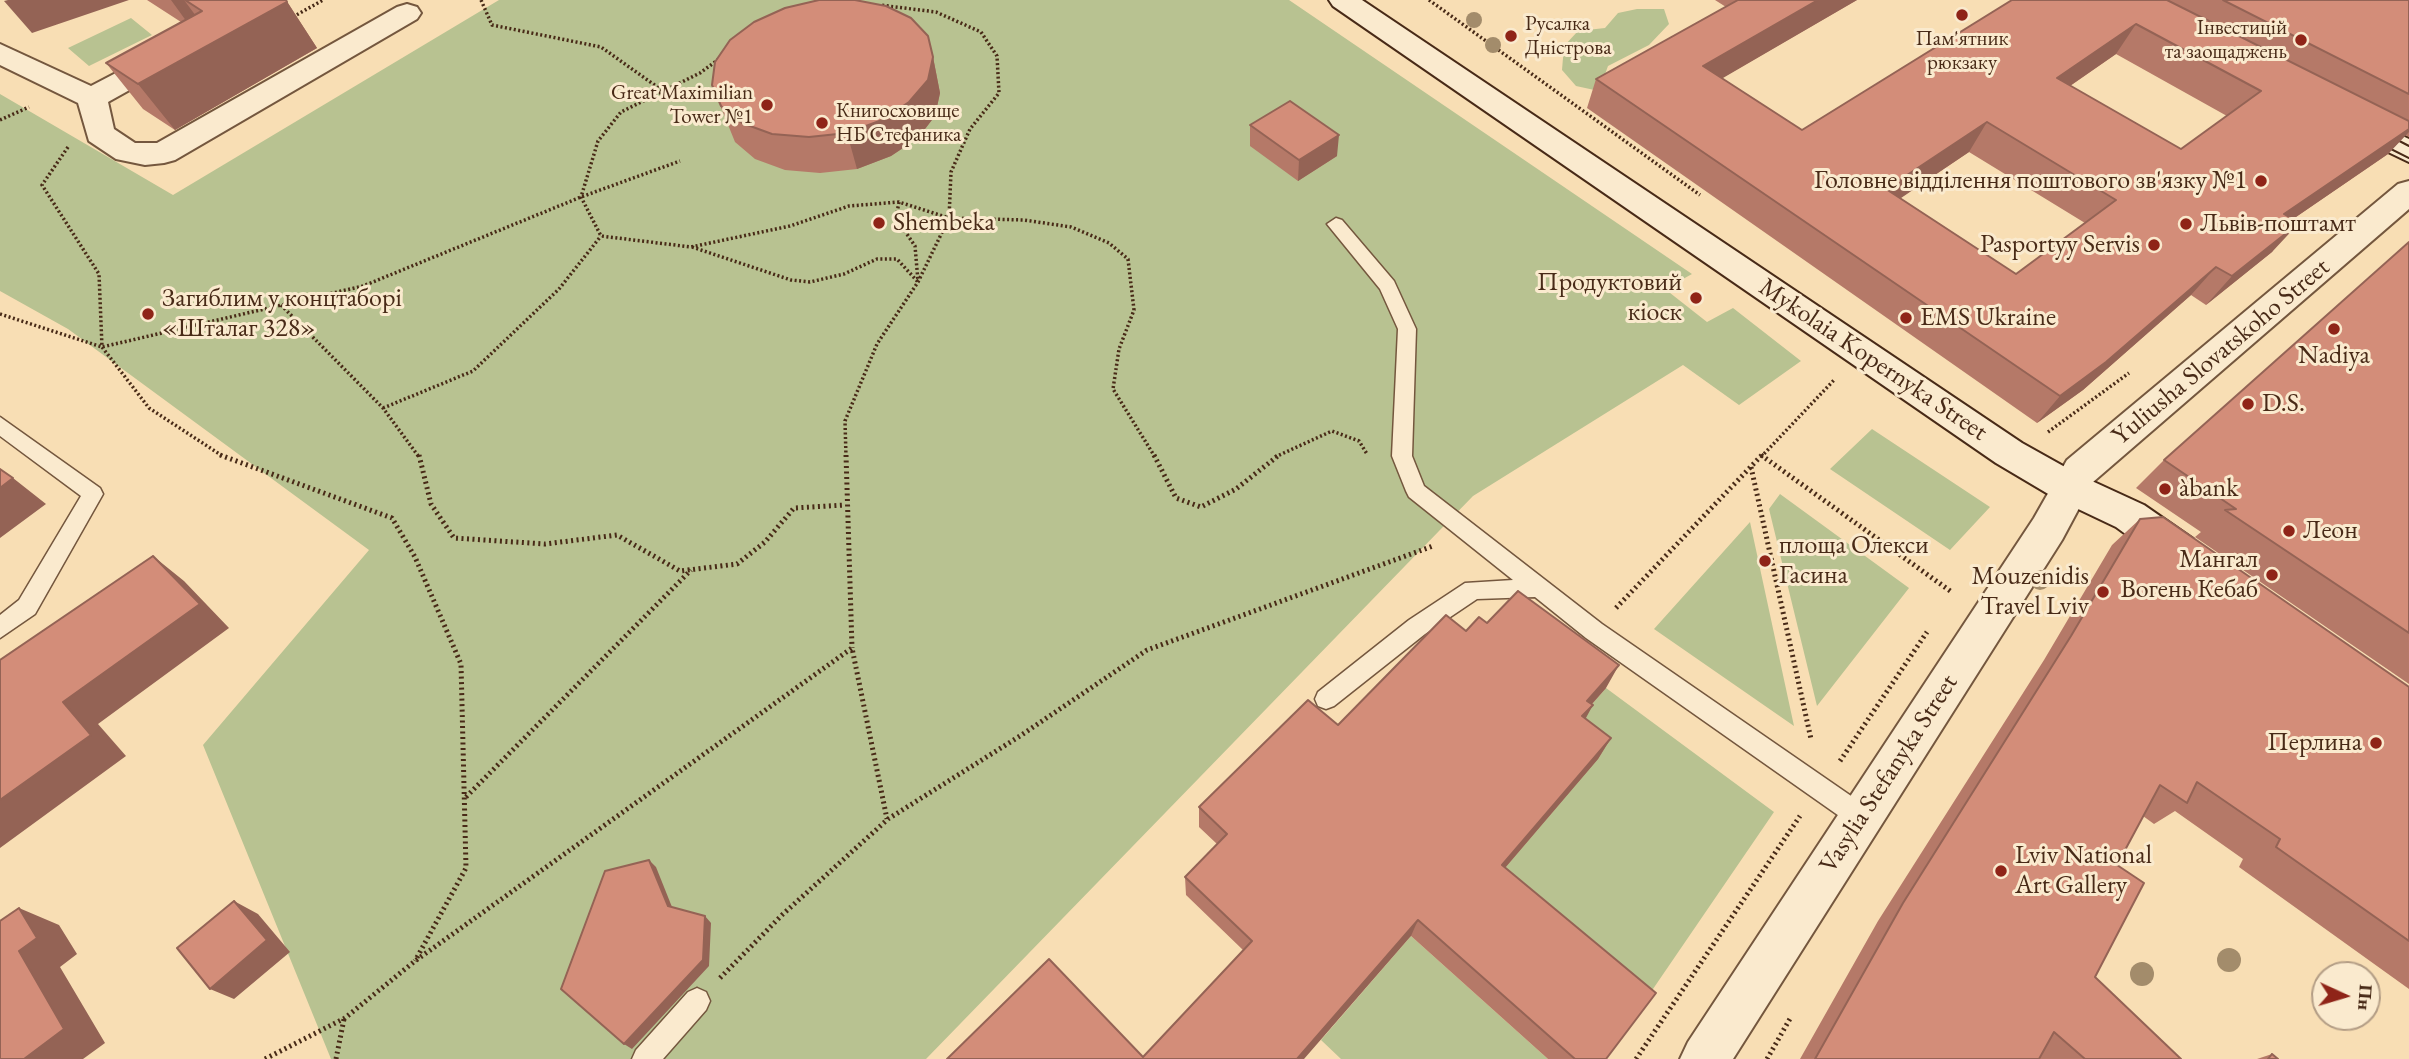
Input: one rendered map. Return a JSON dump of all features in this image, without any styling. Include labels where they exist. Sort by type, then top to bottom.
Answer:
[{"type":"street","name":"Mykolaia Kopernyka Street","points":[[1343,0],[2009,453],[2068,487],[2130,516],[2208,571]]},
{"type":"street","points":[[0,53],[93,104],[100,134],[127,152],[145,155],[164,152],[407,13]]},
{"type":"street","points":[[93,104],[189,46]]},
{"type":"street","points":[[2329,110],[2409,152]]},
{"type":"street","name":"Yuliusha Slovatskoho Street","points":[[2068,487],[2080,471],[2409,192]]},
{"type":"street","name":"Vasylia Stefanyka Street","points":[[1705,1059],[2048,528],[2068,487]]},
{"type":"lane","points":[[1336,224],[1388,286],[1407,329],[1402,456],[1416,491],[1467,534],[1594,631],[1861,817]]},
{"type":"lane","points":[[0,425],[93,494],[27,607],[0,628]]},
{"type":"lane","points":[[1326,699],[1417,626],[1473,590],[1538,588]]},
{"type":"lane","points":[[645,1059],[697,1001]]},
{"type":"path","points":[[289,19],[323,0]]},
{"type":"path","points":[[481,0],[492,24],[601,47],[664,92]]},
{"type":"path","points":[[1429,0],[1541,80]]},
{"type":"path","points":[[872,6],[905,6],[936,12],[981,32],[997,56],[999,93],[970,129],[951,172],[949,218],[918,282],[877,344],[845,421],[845,505],[852,648],[887,819]]},
{"type":"path","points":[[601,236],[581,197],[598,141],[621,112],[700,73],[726,53]]},
{"type":"path","points":[[93,104],[42,185],[99,274],[102,346],[149,408],[222,456],[392,518],[415,556],[461,664],[466,868],[415,961]]},
{"type":"path","points":[[0,314],[102,346],[363,286],[581,197],[680,161]]},
{"type":"path","points":[[899,202],[895,218],[915,246],[918,282]]},
{"type":"path","points":[[691,247],[790,226],[849,206],[899,202],[949,218],[1024,220],[1071,228],[1109,243],[1128,259],[1133,310],[1119,349],[1113,389],[1168,477],[1176,498],[1201,507],[1236,489],[1270,459],[1332,431],[1359,441],[1378,471],[1416,491]]},
{"type":"path","points":[[601,236],[691,247],[792,280],[810,282],[844,274],[877,259],[897,259],[918,282]]},
{"type":"path","points":[[383,408],[472,371],[559,289],[601,236]]},
{"type":"path","points":[[281,305],[383,408],[419,456],[431,504],[454,538],[545,544],[617,536],[680,571],[737,564],[765,542],[793,508],[845,505]]},
{"type":"path","points":[[2039,438],[2140,365]]},
{"type":"path","points":[[1594,631],[1833,381]]},
{"type":"path","points":[[1761,455],[1953,593]]},
{"type":"path","points":[[1750,466],[1812,744]]},
{"type":"path","points":[[697,1001],[782,915],[887,819],[1020,736],[1147,650],[1467,534]]},
{"type":"path","points":[[465,798],[692,569]]},
{"type":"path","points":[[265,1059],[345,1018],[415,961],[852,648]]},
{"type":"path","points":[[336,1059],[345,1018]]},
{"type":"green space","points":[[499,0],[1289,0],[1692,274],[1665,289],[1707,322],[1733,308],[1801,361],[1739,405],[1683,365],[1473,496],[926,1059],[331,1059],[203,745],[369,550],[68,329],[0,291],[0,94],[173,195]]},
{"type":"green space","points":[[1637,9],[1664,9],[1669,24],[1649,45],[1608,66],[1599,91],[1576,86],[1562,70],[1564,46],[1578,31],[1605,28],[1618,13]]},
{"type":"green space","points":[[131,18],[152,35],[89,66],[68,48]]},
{"type":"green space","points":[[1872,429],[1990,507],[1950,550],[1830,469]]},
{"type":"green space","points":[[1780,494],[1909,588],[1817,706],[1769,509]]},
{"type":"green space","points":[[1750,522],[1794,726],[1654,629]]},
{"type":"green space","points":[[1606,688],[1774,812],[1640,1008],[1471,865],[1575,723]]},
{"type":"green space","points":[[1411,936],[1548,1059],[1341,1059],[1321,1040]]},
{"type":"building","points":[[185,0],[287,2],[138,84],[106,63],[202,11]]},
{"type":"building","points":[[819,0],[855,0],[886,6],[911,18],[928,36],[933,57],[928,80],[909,102],[882,120],[847,133],[809,137],[772,134],[742,123],[721,106],[712,85],[715,62],[730,40],[754,22],[785,8]]},
{"type":"building","points":[[1738,0],[1818,0],[1703,66],[1802,130],[2012,0],[2167,0],[2409,121],[2409,129],[2284,214],[2299,223],[2232,276],[2216,267],[2106,362],[2060,396],[1596,79]],"holes":[[[2136,24],[2261,91],[2181,149],[2057,78]],[[1987,122],[2116,200],[2016,274],[1886,189]]]},
{"type":"building","points":[[2223,0],[2409,0],[2409,94]]},
{"type":"building","points":[[1290,101],[1339,135],[1299,160],[1250,125]]},
{"type":"building","points":[[2409,242],[2409,633],[2225,510],[2236,509],[2164,460]]},
{"type":"building","points":[[0,469],[13,478],[0,488]]},
{"type":"building","points":[[2163,517],[2409,687],[2409,941],[2276,847],[2280,839],[2197,782],[2187,803],[2160,785],[2117,865],[2144,883],[2095,977],[2181,1059],[2085,1059],[2054,1032],[2039,1059],[1815,1059],[1903,903],[2071,636],[2140,519]]},
{"type":"building","points":[[153,556],[200,604],[63,702],[91,735],[0,800],[0,660]]},
{"type":"building","points":[[1518,591],[1619,665],[1587,701],[1593,705],[1582,716],[1611,738],[1502,865],[1656,993],[1606,1059],[1575,1059],[1418,920],[1297,1059],[947,1059],[1049,959],[1143,1057],[1252,941],[1185,877],[1227,834],[1199,807],[1308,700],[1338,725],[1446,615],[1466,631],[1479,617],[1487,623]]},
{"type":"building","points":[[649,860],[668,906],[705,916],[703,960],[624,1044],[561,989],[605,871]]},
{"type":"building","points":[[234,901],[267,940],[210,989],[177,948]]},
{"type":"building","points":[[19,908],[37,938],[19,951],[64,1029],[24,1059],[0,1059],[0,921]]},
{"type":"tram line","points":[[2384,133],[2409,146]]},
{"type":"tram line","points":[[2375,141],[2409,158]]},
{"type":"place","name":"Пам'ятник рюкзаку","points":[[1962,15]]},
{"type":"place","name":"Русалка Дністрова","points":[[1511,36]]},
{"type":"place","name":"Інвестицій та заощаджень","points":[[2301,40]]},
{"type":"place","name":"Great Maximilian Tower №1","points":[[767,105]]},
{"type":"place","name":"Книгосховище НБ Стефаника","points":[[822,123]]},
{"type":"place","name":"Головне відділення поштового зв'язку №1","points":[[2261,181]]},
{"type":"place","name":"Shembeka","points":[[879,223]]},
{"type":"place","name":"Львів-поштамт","points":[[2186,224]]},
{"type":"place","name":"Pasportyy Servis","points":[[2154,245]]},
{"type":"place","name":"Продуктовий кіоск","points":[[1696,298]]},
{"type":"place","name":"Загиблим у концтаборі «Шталаг 328»","points":[[148,314]]},
{"type":"place","name":"EMS Ukraine","points":[[1906,318]]},
{"type":"place","name":"Nadiya","points":[[2334,329]]},
{"type":"place","name":"D.S.","points":[[2248,404]]},
{"type":"place","name":"àbank","points":[[2165,489]]},
{"type":"place","name":"Леон","points":[[2289,531]]},
{"type":"place","name":"площа Олекси Гасина","points":[[1765,561]]},
{"type":"place","name":"Мангал Вогень Кебаб","points":[[2272,575]]},
{"type":"place","name":"Mouzenidis Travel Lviv","points":[[2103,592]]},
{"type":"place","name":"Перлина","points":[[2376,743]]},
{"type":"place","name":"Lviv National Art Gallery","points":[[2001,871]]}]
